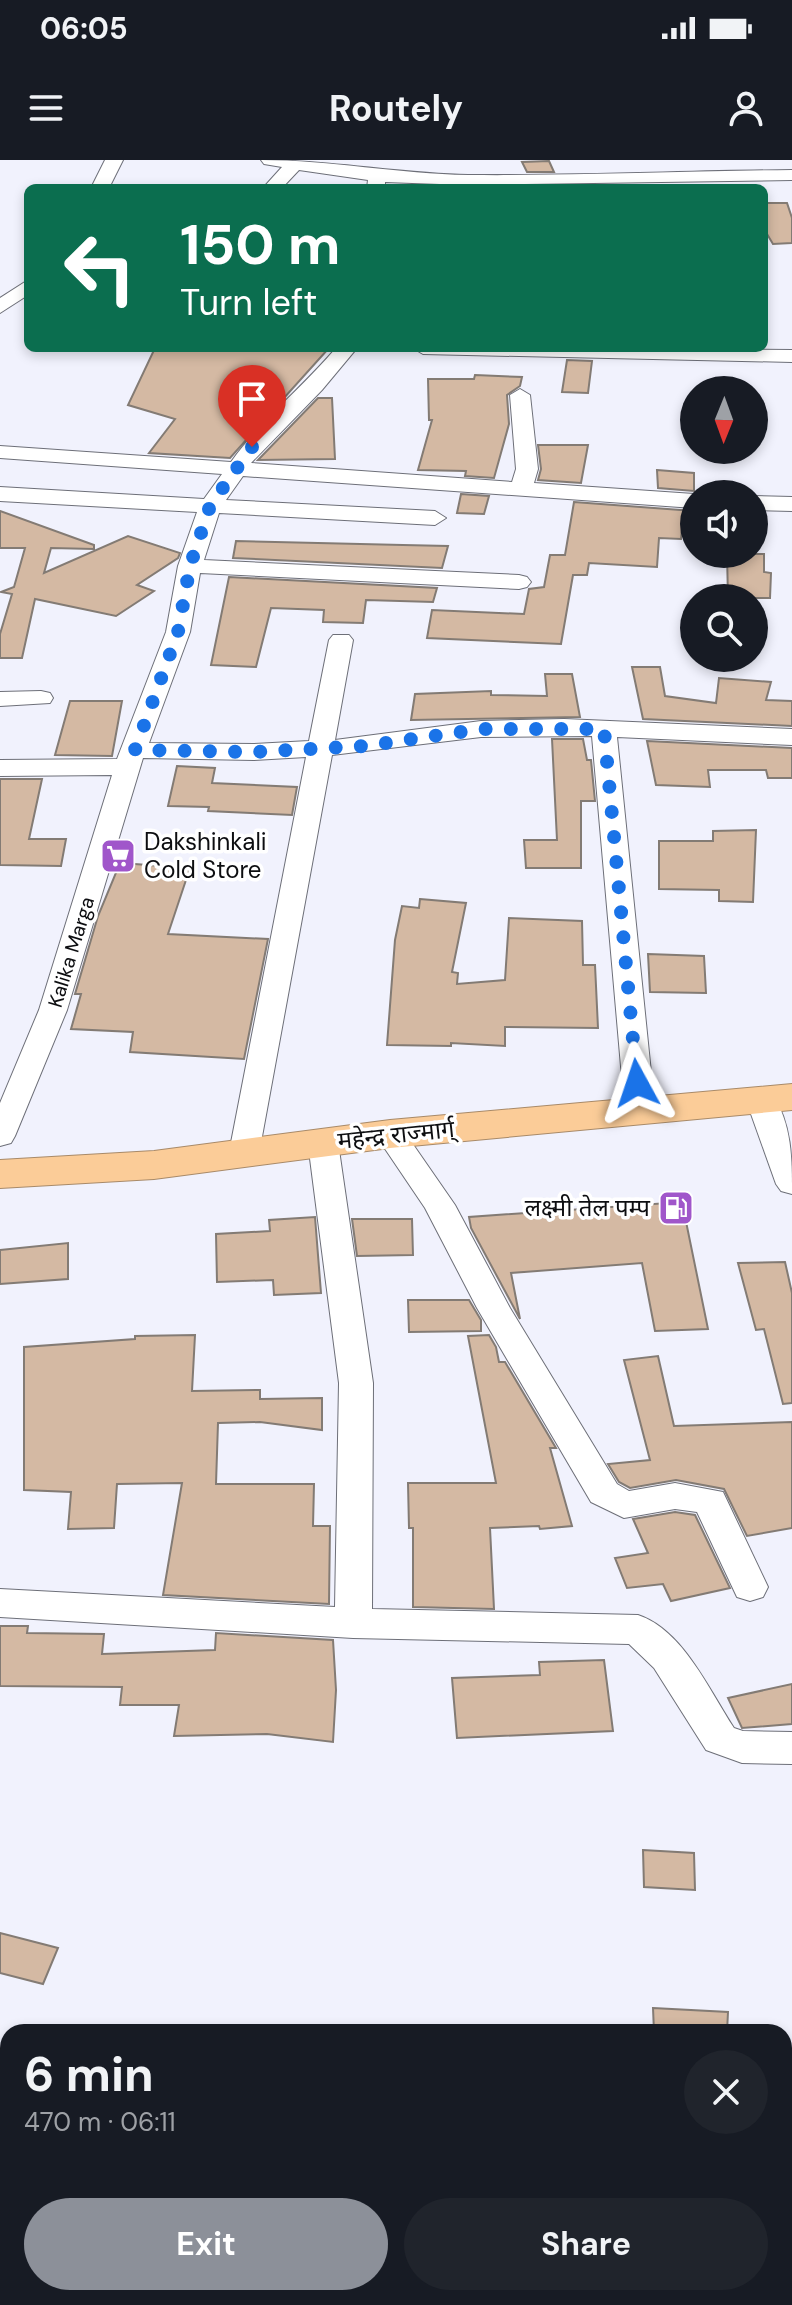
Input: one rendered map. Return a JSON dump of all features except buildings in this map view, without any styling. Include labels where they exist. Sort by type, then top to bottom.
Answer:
[{"type":"highway","name":"महेन्द्र राज्मार्ग्","points":[[0,1174],[154,1165],[390,1134],[777,1099]]},
{"type":"street","points":[[102,184],[114,160]]},
{"type":"street","points":[[270,160],[328,167],[376,182],[792,175]]},
{"type":"street","points":[[276,184],[295,164]]},
{"type":"street","points":[[317,184],[328,167]]},
{"type":"street","points":[[2,304],[24,289]]},
{"type":"street","points":[[2,304],[24,305]]},
{"type":"street","name":"Kalika Marga","points":[[0,1136],[53,1010],[131,759],[178,632],[190,566],[210,506],[252,447],[315,386],[344,352]]},
{"type":"street","points":[[525,352],[792,356]]},
{"type":"street","points":[[520,395],[527,469],[521,489]]},
{"type":"street","points":[[0,452],[680,500]]},
{"type":"street","points":[[0,494],[435,518]]},
{"type":"street","points":[[768,503],[792,504]]},
{"type":"street","points":[[190,566],[519,582]]},
{"type":"street","points":[[244,1153],[341,640]]},
{"type":"street","points":[[0,699],[41,698]]},
{"type":"street","points":[[0,768],[365,746],[481,729],[604,729],[792,737]]},
{"type":"street","points":[[604,729],[640,1112]]},
{"type":"street","points":[[777,1099],[792,1184]]},
{"type":"street","points":[[390,1134],[439,1205],[494,1308],[604,1493],[624,1505],[675,1496],[710,1501],[750,1587]]},
{"type":"street","points":[[323,1143],[356,1383],[353,1623]]},
{"type":"street","points":[[0,1603],[353,1623],[638,1630],[667,1657],[720,1739],[742,1747],[792,1748]]},
{"type":"place","name":"Dakshinkali Cold Store","points":[[118,856]]},
{"type":"place","name":"लक्ष्मी तेल पम्प","points":[[676,1208]]},
{"type":"route","points":[[252,447],[210,506],[190,566],[178,632],[135,750],[254,752],[365,746],[481,729],[604,729],[637,1083]]}]
